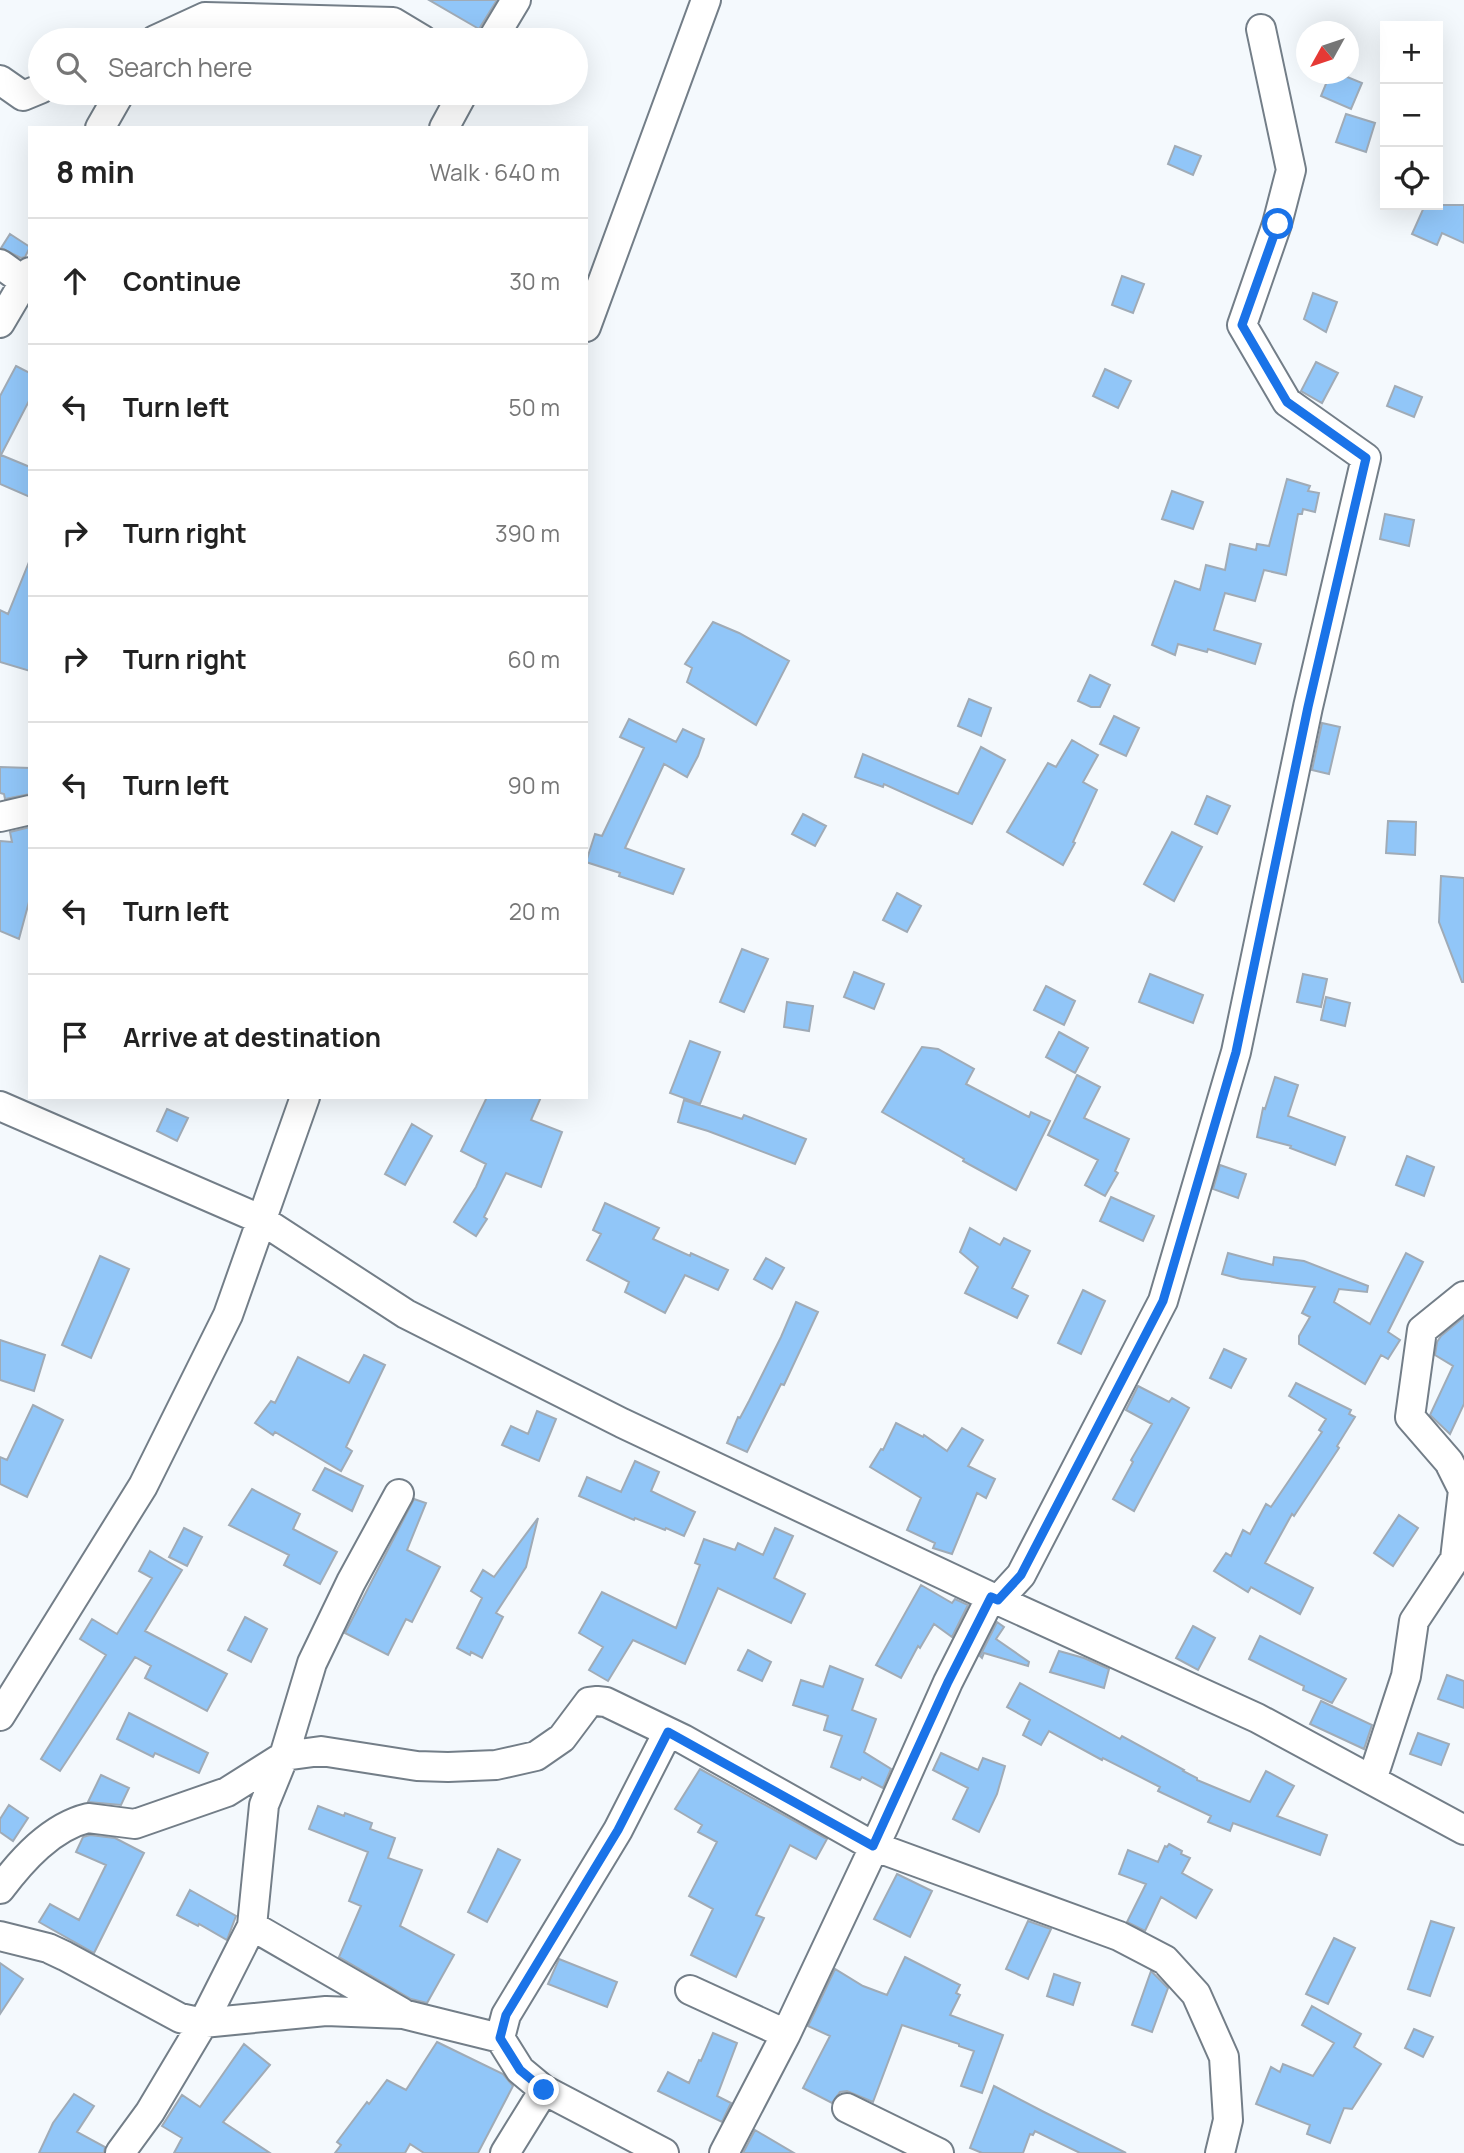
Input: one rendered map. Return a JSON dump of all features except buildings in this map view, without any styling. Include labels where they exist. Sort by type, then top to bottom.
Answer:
[{"type":"street","points":[[499,28],[516,0]]},
{"type":"street","points":[[588,322],[706,0]]},
{"type":"street","points":[[181,28],[205,17],[393,22],[403,28]]},
{"type":"street","points":[[724,2153],[786,2034],[948,1682],[995,1598],[1021,1575],[1163,1301],[1236,1052],[1308,707],[1366,458],[1287,402],[1242,325],[1278,224],[1291,170],[1261,29]]},
{"type":"street","points":[[0,80],[23,96],[28,94]]},
{"type":"street","points":[[101,126],[113,105]]},
{"type":"street","points":[[445,126],[456,105]]},
{"type":"street","points":[[0,264],[27,277],[0,323]]},
{"type":"street","points":[[0,817],[28,810]]},
{"type":"street","points":[[0,1717],[143,1486],[228,1315],[304,1099]]},
{"type":"street","points":[[18,1106],[260,1219],[406,1314],[622,1423],[1256,1718],[1464,1830]]},
{"type":"street","points":[[1372,1780],[1405,1676],[1414,1621],[1455,1559],[1463,1490],[1449,1462],[1410,1417],[1422,1330],[1464,1296]]},
{"type":"street","points":[[120,2153],[150,2112],[203,2023],[252,1926],[264,1805],[284,1756],[318,1651],[356,1572],[399,1494]]},
{"type":"street","points":[[0,1889],[19,1863],[52,1835],[81,1820],[88,1818],[135,1824],[227,1792],[284,1756],[321,1751],[417,1766],[448,1767],[496,1765],[536,1756],[562,1738],[589,1702],[597,1700],[668,1732],[873,1846],[1119,1936],[1165,1960],[1196,1994],[1224,2057],[1228,2120],[1220,2153]]},
{"type":"street","points":[[500,2038],[506,2015],[618,1830],[668,1732]]},
{"type":"street","points":[[252,1926],[403,2014]]},
{"type":"street","points":[[0,1936],[48,1948],[180,2018],[203,2023],[326,2011],[403,2014],[500,2038],[520,2070],[544,2090],[664,2153]]},
{"type":"street","points":[[690,1990],[786,2034]]},
{"type":"street","points":[[505,2153],[544,2090]]},
{"type":"street","points":[[847,2108],[939,2153]]},
{"type":"route","points":[[544,2090],[520,2070],[500,2038],[506,2015],[618,1830],[668,1732],[873,1846],[948,1682],[991,1597],[998,1600],[1021,1575],[1163,1301],[1236,1052],[1308,707],[1366,458],[1287,402],[1242,325],[1278,224]]}]
